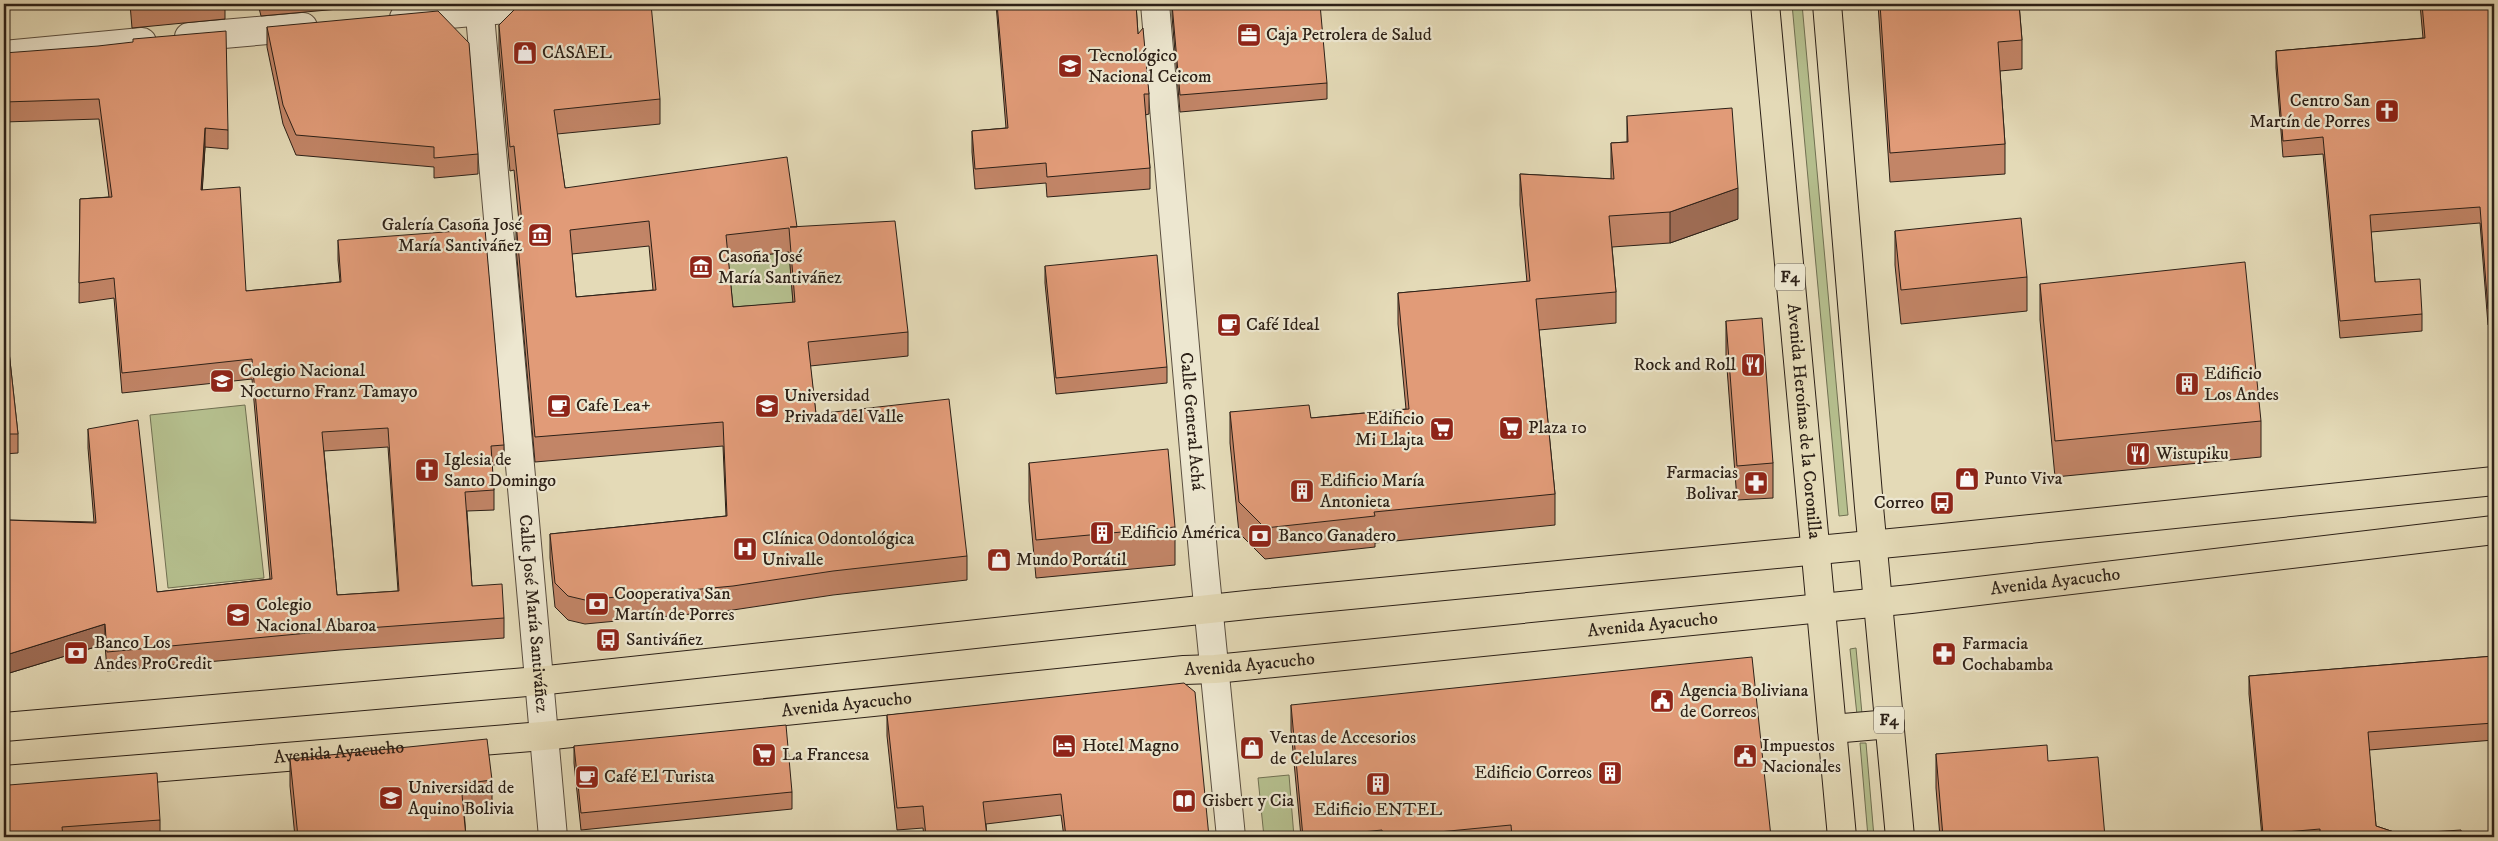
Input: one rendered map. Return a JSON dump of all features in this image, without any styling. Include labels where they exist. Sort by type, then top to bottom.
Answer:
[{"type":"main road","name":"Avenida Heroínas de la Coronilla","points":[[1765,4],[1842,837]]},
{"type":"main road","name":"F4","points":[[1827,4],[1900,837]]},
{"type":"main road","points":[[4,727],[538,681],[1209,610],[1873,545],[2494,480]]},
{"type":"main road","name":"Avenida Ayacucho","points":[[4,780],[543,736],[1184,670],[1215,669],[1878,602],[2494,530]]},
{"type":"main road","points":[[1832,729],[1890,724]]},
{"type":"street","points":[[380,20],[479,7],[563,4]]},
{"type":"street","name":"Calle General Achá","points":[[1155,4],[1231,837]]},
{"type":"street","name":"Calle José María Santiváñez","points":[[479,7],[553,837]]},
{"type":"street","points":[[4,55],[331,24]]},
{"type":"green space","points":[[1792,4],[1802,4],[1848,515],[1839,516]]},
{"type":"green space","points":[[789,252],[795,327],[733,331],[726,260]]},
{"type":"green space","points":[[245,405],[264,578],[168,588],[150,415]]},
{"type":"green space","points":[[1856,648],[1862,714],[1857,715],[1850,649]]},
{"type":"green space","points":[[1860,743],[1866,743],[1874,837],[1868,837]]},
{"type":"green space","points":[[1289,775],[1294,837],[1264,837],[1258,778]]},
{"type":"building","points":[[131,4],[183,4],[132,8]]},
{"type":"building","points":[[651,4],[660,99],[554,110],[565,188],[787,157],[797,227],[895,221],[908,332],[808,342],[816,414],[949,399],[967,556],[833,571],[733,586],[585,600],[568,596],[555,583],[550,534],[727,516],[723,422],[535,437],[516,222],[522,222],[514,146],[510,147],[499,25],[519,5]],"holes":[[[649,221],[656,290],[576,297],[570,230]],[[789,228],[795,302],[733,307],[726,235]]]},
{"type":"building","points":[[997,4],[1136,4],[1138,34],[1143,28],[1149,94],[1144,94],[1150,168],[1047,177],[1046,163],[975,169],[972,131],[1008,128]]},
{"type":"building","points":[[1172,4],[1320,4],[1327,83],[1180,95]]},
{"type":"building","points":[[1880,4],[2019,4],[2022,40],[1998,42],[2005,144],[1890,153]]},
{"type":"building","name":"Centro San Martín de Porres","points":[[2422,4],[2494,4],[2494,308],[2488,309],[2480,207],[2370,215],[2375,282],[2420,279],[2422,314],[2340,321],[2323,137],[2283,141],[2276,51],[2425,38]]},
{"type":"building","points":[[438,11],[469,43],[478,154],[434,158],[434,147],[296,135],[283,105],[267,27]]},
{"type":"building","points":[[226,31],[228,130],[205,128],[201,190],[240,187],[246,291],[341,282],[338,240],[485,229],[504,445],[491,446],[494,490],[465,492],[472,586],[502,584],[504,618],[340,630],[107,652],[105,624],[6,655],[4,638],[4,497],[6,520],[96,523],[88,429],[138,420],[157,592],[272,579],[252,359],[122,373],[114,278],[79,283],[80,199],[112,197],[99,99],[4,102],[4,53],[98,46],[133,42],[133,39]],"holes":[[[388,428],[399,591],[337,595],[322,432]]]},
{"type":"building","points":[[1732,108],[1738,188],[1670,212],[1609,216],[1616,292],[1536,299],[1555,494],[1374,512],[1375,516],[1265,528],[1239,502],[1230,412],[1309,405],[1311,418],[1409,409],[1398,293],[1530,281],[1520,174],[1614,179],[1611,143],[1628,142],[1627,116]]},
{"type":"building","points":[[2021,218],[2027,277],[1901,290],[1895,231]]},
{"type":"building","points":[[1157,255],[1167,367],[1056,378],[1045,266]]},
{"type":"building","points":[[2245,262],[2261,421],[2055,441],[2040,284]]},
{"type":"building","points":[[4,306],[18,434],[4,434]]},
{"type":"building","points":[[1762,318],[1773,463],[1737,466],[1726,321]]},
{"type":"building","points":[[1168,449],[1175,527],[1036,540],[1029,463]]},
{"type":"building","points":[[2494,656],[2494,723],[2368,732],[2376,826],[2400,834],[2461,830],[2462,837],[2320,837],[2320,829],[2263,834],[2249,676]]},
{"type":"building","points":[[1752,657],[1771,837],[1512,837],[1511,825],[1387,837],[1383,837],[1382,830],[1303,837],[1291,705]]},
{"type":"building","points":[[1184,683],[1195,692],[1209,837],[1066,837],[1061,794],[983,802],[987,837],[926,837],[923,806],[897,808],[887,715]]},
{"type":"building","points":[[786,725],[792,792],[581,813],[574,746]]},
{"type":"building","name":"Universidad de Aquino Bolivia","points":[[487,739],[492,780],[461,784],[466,837],[298,837],[290,759]]},
{"type":"building","points":[[2047,745],[2048,761],[2098,757],[2105,837],[1943,837],[1936,754]]},
{"type":"building","points":[[157,773],[160,820],[62,827],[63,837],[4,837],[4,781],[9,781],[9,785]]},
{"type":"place","name":"Caja Petrolera de Salud","points":[[1249,35]]},
{"type":"place","name":"CASAEL","points":[[525,53]]},
{"type":"place","name":"Tecnológico Nacional Ceicom","points":[[1070,66]]},
{"type":"place","name":"Centro San Martín de Porres","points":[[2387,111]]},
{"type":"place","name":"Galería Casoña José María Santiváñez","points":[[540,235]]},
{"type":"place","name":"Casoña José María Santiváñez","points":[[701,267]]},
{"type":"place","name":"Café Ideal","points":[[1229,325]]},
{"type":"place","name":"Rock and Roll","points":[[1753,365]]},
{"type":"place","name":"Colegio Nacional Nocturno Franz Tamayo","points":[[222,381]]},
{"type":"place","name":"Edificio Los Andes","points":[[2187,384]]},
{"type":"place","name":"Cafe Lea+","points":[[559,406]]},
{"type":"place","name":"Universidad Privada del Valle","points":[[767,406]]},
{"type":"place","name":"Plaza 10","points":[[1511,428]]},
{"type":"place","name":"Edificio Mi Llajta","points":[[1442,429]]},
{"type":"place","name":"Wistupiku","points":[[2138,454]]},
{"type":"place","name":"Iglesia de Santo Domingo","points":[[427,470]]},
{"type":"place","name":"Punto Viva","points":[[1967,479]]},
{"type":"place","name":"Farmacias Bolivar","points":[[1756,483]]},
{"type":"place","name":"Edificio María Antonieta","points":[[1302,491]]},
{"type":"place","name":"Correo","points":[[1942,503]]},
{"type":"place","name":"Edificio América","points":[[1102,533]]},
{"type":"place","name":"Banco Ganadero","points":[[1260,536]]},
{"type":"place","name":"Clínica Odontológica Univalle","points":[[745,549]]},
{"type":"place","name":"Mundo Portátil","points":[[999,560]]},
{"type":"place","name":"Cooperativa San Martín de Porres","points":[[597,604]]},
{"type":"place","name":"Colegio Nacional Abaroa","points":[[238,615]]},
{"type":"place","name":"Santiváñez","points":[[608,640]]},
{"type":"place","name":"Banco Los Andes ProCredit","points":[[76,653]]},
{"type":"place","name":"Farmacia Cochabamba","points":[[1944,654]]},
{"type":"place","name":"Agencia Boliviana de Correos","points":[[1662,701]]},
{"type":"place","name":"Hotel Magno","points":[[1064,746]]},
{"type":"place","name":"Ventas de Accesorios de Celulares","points":[[1252,748]]},
{"type":"place","name":"La Francesa","points":[[764,755]]},
{"type":"place","name":"Impuestos Nacionales","points":[[1745,756]]},
{"type":"place","name":"Edificio Correos","points":[[1610,773]]},
{"type":"place","name":"Café El Turista","points":[[587,777]]},
{"type":"place","name":"Edificio ENTEL","points":[[1378,784]]},
{"type":"place","name":"Universidad de Aquino Bolivia","points":[[391,798]]},
{"type":"place","name":"Gisbert y Cia","points":[[1184,801]]}]
